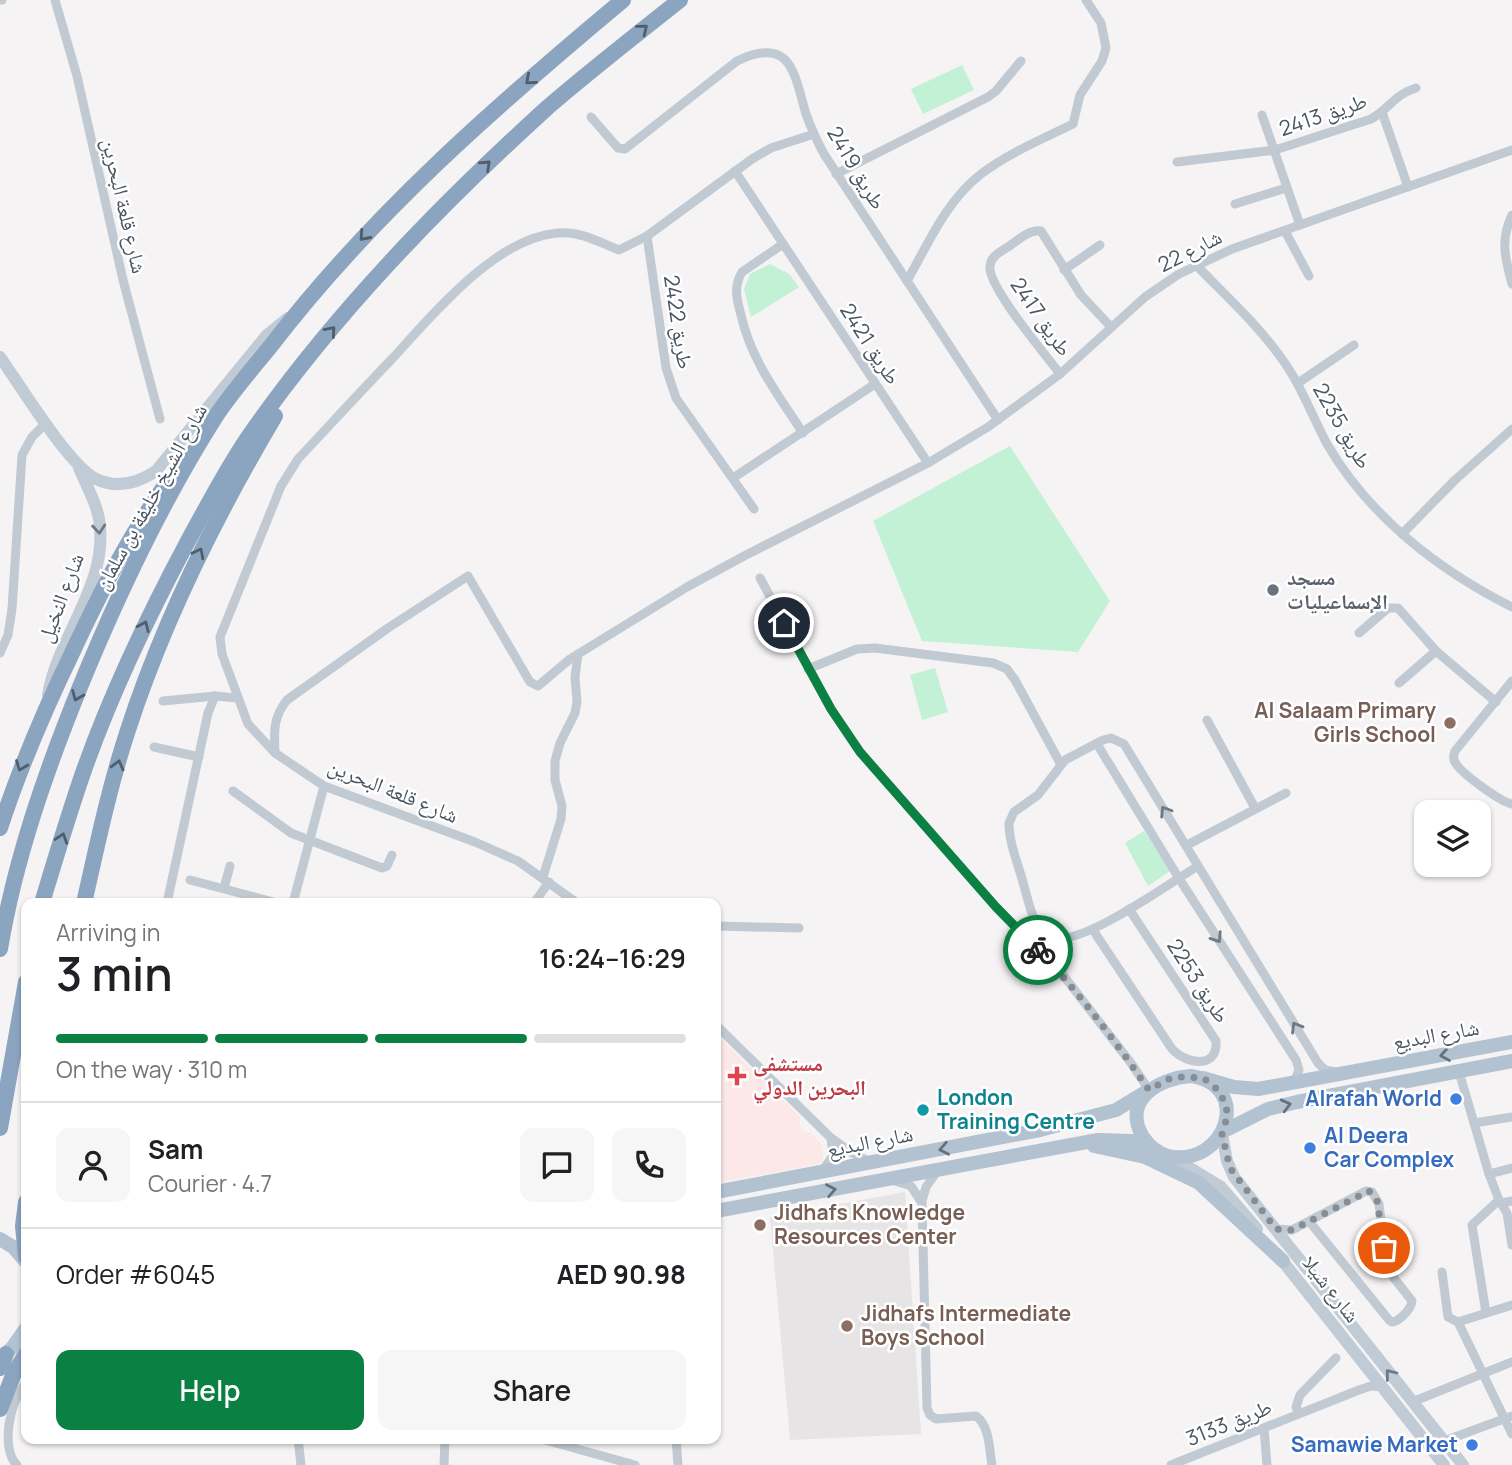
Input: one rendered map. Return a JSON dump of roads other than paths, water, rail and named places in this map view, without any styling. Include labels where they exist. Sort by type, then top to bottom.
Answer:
[{"type":"highway","name":"شارع الشيخ خليفة بن سلمان","points":[[0,949],[5,918],[30,827],[64,729],[104,629],[160,514],[216,416],[294,315],[381,217],[442,158],[623,0]]},
{"type":"highway","points":[[44,898],[83,773],[113,695],[148,616],[214,493],[250,434],[310,355],[406,244],[463,186],[550,106],[680,0]]},
{"type":"highway","points":[[85,898],[126,734],[155,653],[193,565],[238,477],[310,355]]},
{"type":"highway","points":[[0,828],[22,764],[107,579],[142,517],[216,416]]},
{"type":"highway","points":[[0,1128],[21,1010]]},
{"type":"highway","points":[[0,1409],[21,1362]]},
{"type":"main road","name":"شارع النخيل","points":[[0,358],[86,474],[109,484],[134,483],[146,478],[164,463],[266,336],[294,315]]},
{"type":"main road","name":"شارع النخيل","points":[[47,706],[54,668],[93,581],[99,561],[99,519],[77,465]]},
{"type":"main road","name":"شارع البديع","points":[[1203,1078],[1245,1089],[1258,1089],[1512,1042]]},
{"type":"main road","name":"شارع البديع","points":[[1223,1133],[1268,1109],[1297,1102],[1511,1064]]},
{"type":"main road","points":[[1191,1076],[1203,1078],[1213,1085],[1226,1105],[1228,1119],[1223,1133],[1198,1154],[1170,1156],[1150,1146],[1140,1130],[1137,1118],[1140,1105],[1149,1090],[1169,1079],[1191,1076]]},
{"type":"main road","name":"شارع البديع","points":[[721,1191],[1040,1130],[1116,1110],[1149,1090]]},
{"type":"main road","name":"شارع شيلا","points":[[1223,1133],[1230,1168],[1463,1465]]},
{"type":"main road","name":"شارع البديع","points":[[721,1210],[1098,1140],[1118,1139],[1150,1146]]},
{"type":"main road","points":[[1076,1145],[1131,1153],[1185,1174],[1214,1195],[1283,1261]]},
{"type":"main road","name":"شارع شيلا","points":[[1170,1156],[1221,1187],[1444,1465]]},
{"type":"main road","points":[[0,1239],[21,1254]]},
{"type":"main road","points":[[2,1360],[21,1337]]},
{"type":"street","name":"شارع قلعة البحرين","points":[[55,0],[77,76],[123,280],[160,419]]},
{"type":"street","points":[[907,281],[945,214],[979,175],[1016,152],[1073,124],[1080,95],[1102,61],[1106,48],[1101,23],[1086,0]]},
{"type":"street","name":"طريق 2419","points":[[591,117],[616,146],[625,149],[731,65],[752,55],[769,53],[780,56],[792,67],[814,134],[836,174],[999,420]]},
{"type":"street","points":[[836,174],[988,97],[1021,61]]},
{"type":"street","name":"طريق 2413","points":[[1275,150],[1371,120],[1395,98],[1416,88]]},
{"type":"street","name":"طريق 2413","points":[[1382,111],[1408,187]]},
{"type":"street","name":"طريق 2413","points":[[1262,115],[1300,225]]},
{"type":"street","points":[[647,236],[771,148],[814,134]]},
{"type":"street","points":[[1177,162],[1275,150]]},
{"type":"street","name":"شارع 22","points":[[275,753],[276,716],[287,700],[388,628],[468,576],[533,686],[542,684],[578,654],[726,565],[928,463],[999,420],[1060,374],[1153,291],[1196,265],[1223,252],[1512,150]]},
{"type":"street","name":"طريق 2421","points":[[734,172],[928,463]]},
{"type":"street","points":[[1235,204],[1286,188]]},
{"type":"street","points":[[1512,215],[1503,240],[1512,284]]},
{"type":"street","name":"طريق 2417","points":[[1060,374],[1013,312],[991,275],[991,261],[997,254],[1036,230],[1044,235],[1081,295],[1111,327]]},
{"type":"street","points":[[1285,231],[1308,276]]},
{"type":"street","name":"شارع قلعة البحرين","points":[[570,898],[497,851],[324,786],[275,753],[248,724],[222,654],[220,637],[281,486],[298,459],[464,282],[500,256],[543,235],[560,232],[590,237],[619,250],[647,236]]},
{"type":"street","name":"طريق 2422","points":[[647,236],[670,384],[676,398],[754,509]]},
{"type":"street","points":[[783,244],[742,272],[736,295],[752,354],[803,433]]},
{"type":"street","points":[[1064,270],[1100,245]]},
{"type":"street","name":"طريق 2235","points":[[1196,265],[1266,339],[1298,383],[1327,443],[1359,489],[1423,552],[1463,580],[1509,603]]},
{"type":"street","points":[[1298,383],[1354,345]]},
{"type":"street","points":[[733,478],[875,383]]},
{"type":"street","points":[[0,653],[8,635],[12,609],[22,455],[32,437],[46,423]]},
{"type":"street","points":[[1402,534],[1454,480],[1512,429]]},
{"type":"street","points":[[760,578],[808,669],[860,752],[996,907],[1063,975],[1149,1090]]},
{"type":"street","points":[[1359,633],[1388,608],[1398,608],[1436,651],[1496,702]]},
{"type":"street","points":[[808,669],[857,649],[875,648],[993,663],[1007,669],[1015,680],[1060,763]]},
{"type":"street","points":[[1399,683],[1436,651]]},
{"type":"street","points":[[537,898],[546,880],[561,819],[562,806],[555,780],[555,761],[560,743],[575,713],[578,654]]},
{"type":"street","points":[[1512,681],[1453,757],[1454,762],[1474,779],[1502,801],[1512,804]]},
{"type":"street","points":[[168,898],[208,713],[215,696]]},
{"type":"street","points":[[163,701],[215,696],[237,698]]},
{"type":"street","points":[[1207,720],[1255,808]]},
{"type":"street","points":[[1198,866],[1093,930],[1062,940],[1047,936],[1036,923],[1029,906],[1009,823],[1014,812],[1043,790],[1060,763],[1111,738],[1124,744],[1321,1067],[1330,1072],[1365,1070]]},
{"type":"street","points":[[1097,744],[1296,1060],[1298,1074],[1292,1084]]},
{"type":"street","points":[[154,747],[199,757]]},
{"type":"street","points":[[294,898],[307,841],[324,786]]},
{"type":"street","points":[[233,791],[285,829],[307,841],[382,867],[387,866],[392,855]]},
{"type":"street","points":[[1187,845],[1286,793]]},
{"type":"street","points":[[224,888],[230,866]]},
{"type":"street","points":[[190,880],[259,898]]},
{"type":"street","name":"طريق 2253","points":[[1093,930],[1172,1049],[1185,1060],[1204,1062],[1213,1056],[1216,1041],[1129,909]]},
{"type":"street","points":[[721,926],[799,928]]},
{"type":"street","points":[[1035,947],[1047,936]]},
{"type":"street","points":[[721,1030],[831,1138],[872,1163]]},
{"type":"street","points":[[1459,1072],[1489,1174],[1507,1213],[1512,1245]]},
{"type":"street","points":[[1474,1123],[1512,1117]]},
{"type":"street","points":[[821,1173],[831,1160],[831,1138]]},
{"type":"street","points":[[940,1168],[926,1187],[922,1203],[927,1408],[930,1415],[936,1419],[976,1416],[986,1427],[992,1465]]},
{"type":"street","points":[[1489,1174],[1512,1168]]},
{"type":"street","points":[[883,1180],[894,1180],[911,1186],[922,1203]]},
{"type":"street","points":[[1276,1229],[1292,1230],[1309,1221],[1366,1191],[1372,1192],[1379,1204],[1387,1269],[1412,1301],[1411,1306],[1397,1321],[1390,1322],[1309,1221]]},
{"type":"street","points":[[1486,1312],[1472,1225],[1500,1202],[1512,1201]]},
{"type":"street","points":[[1288,1244],[1292,1230]]},
{"type":"street","points":[[1441,1272],[1448,1317],[1458,1322],[1508,1418],[1512,1434]]},
{"type":"street","points":[[1458,1322],[1512,1305]]},
{"type":"street","name":"طريق 3133","points":[[1299,1413],[1296,1407],[1300,1395],[1336,1358]]},
{"type":"street","points":[[1412,1402],[1512,1362]]},
{"type":"street","points":[[1359,1390],[1366,1379],[1365,1365]]},
{"type":"street","name":"طريق 3133","points":[[1171,1465],[1359,1390],[1384,1387]]},
{"type":"street","points":[[17,1465],[7,1453],[6,1440],[15,1401],[21,1391]]},
{"type":"street","points":[[1444,1441],[1508,1418]]},
{"type":"street","points":[[1264,1428],[1267,1465]]},
{"type":"street","points":[[299,1444],[301,1465]]},
{"type":"street","points":[[444,1444],[444,1465]]},
{"type":"street","points":[[560,1444],[635,1465]]},
{"type":"street","points":[[676,1444],[678,1465]]},
{"type":"place","name":"مسجد الإسماعيليات","points":[[1273,590]]},
{"type":"place","name":"Al Salaam Primary Girls School","points":[[1450,723]]},
{"type":"place","name":"مستشفى البحرين الدولي","points":[[737,1076]]},
{"type":"place","name":"Alrafah World","points":[[1456,1099]]},
{"type":"place","name":"London Training Centre","points":[[923,1110]]},
{"type":"place","name":"Al Deera Car Complex","points":[[1310,1148]]},
{"type":"place","name":"Jidhafs Knowledge Resources Center","points":[[760,1225]]},
{"type":"place","name":"Jidhafs Intermediate Boys School","points":[[847,1326]]},
{"type":"place","name":"Samawie Market","points":[[1472,1445]]}]
